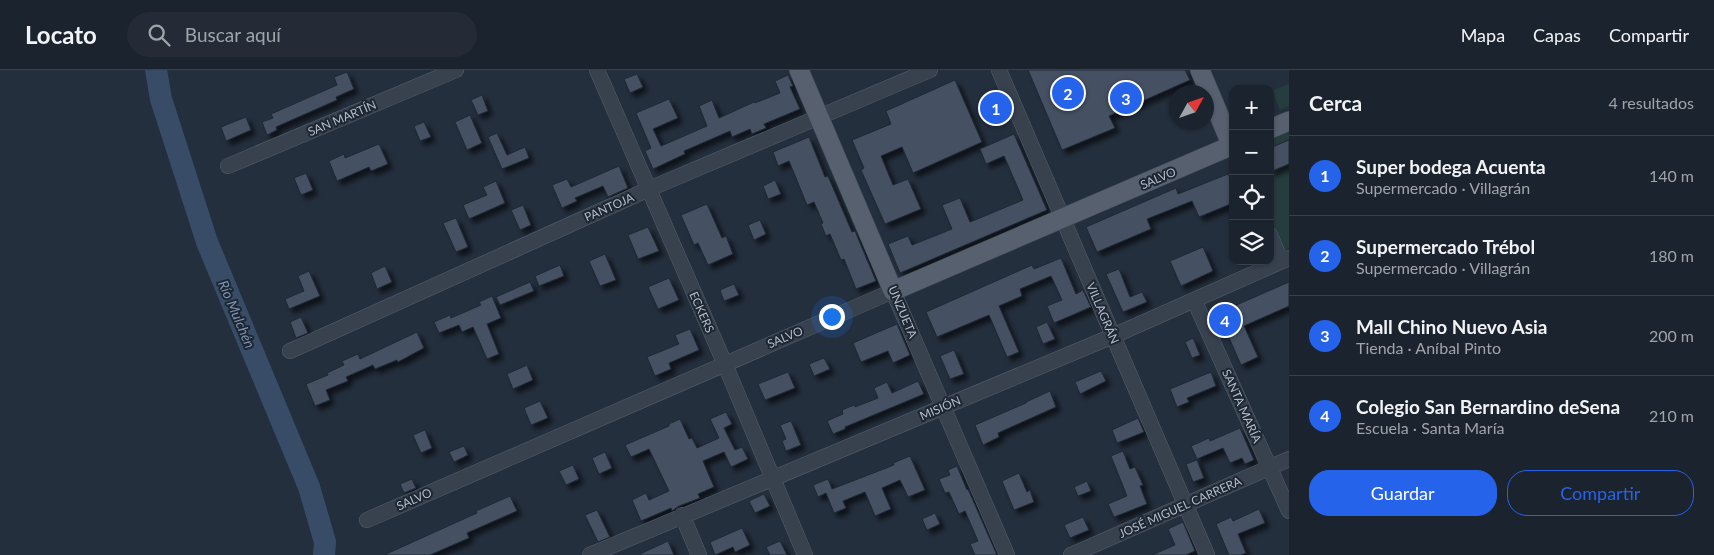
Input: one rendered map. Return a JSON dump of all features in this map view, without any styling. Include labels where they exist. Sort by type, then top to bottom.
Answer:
[{"type":"main road","name":"UNZUETA","points":[[799,70],[893,291]]},
{"type":"main road","points":[[1200,70],[1229,139]]},
{"type":"main road","points":[[1274,127],[1289,121]]},
{"type":"main road","name":"SALVO","points":[[893,291],[1229,147]]},
{"type":"street","name":"SAN MARTÍN","points":[[228,166],[456,70]]},
{"type":"street","name":"ECKERS","points":[[597,70],[805,555]]},
{"type":"street","name":"PANTOJA","points":[[290,351],[649,189],[930,70]]},
{"type":"street","name":"VILLAGRÁN","points":[[999,70],[1207,555]]},
{"type":"street","points":[[1274,242],[1285,260]]},
{"type":"street","name":"MISIÓN","points":[[590,555],[772,477],[1113,336],[1285,260]]},
{"type":"street","name":"SALVO","points":[[367,520],[893,291]]},
{"type":"street","name":"UNZUETA","points":[[893,291],[1007,555]]},
{"type":"street","name":"SANTA MARÍA","points":[[1194,300],[1289,511]]},
{"type":"street","name":"JOSÉ MIGUEL CARRERA","points":[[1071,555],[1289,458]]},
{"type":"street","points":[[682,516],[699,555]]},
{"type":"green space","points":[[1289,84],[1289,106],[1280,110],[1274,96],[1274,90]]},
{"type":"green space","points":[[1289,127],[1289,248],[1282,251],[1274,233],[1274,133]]},
{"type":"building","points":[[1028,70],[1185,70],[1190,80],[1179,85],[1169,85],[1169,89],[1109,116],[1115,128],[1062,150]]},
{"type":"building","points":[[347,72],[354,89],[336,97],[337,100],[276,127],[277,130],[267,135],[262,122],[273,118],[271,114],[337,85],[334,77]]},
{"type":"building","points":[[637,74],[643,87],[630,93],[624,79]]},
{"type":"building","points":[[788,75],[793,86],[790,87],[800,109],[764,124],[766,128],[752,134],[750,129],[732,137],[730,131],[684,151],[685,154],[653,169],[645,151],[651,148],[636,113],[669,99],[678,118],[653,129],[661,146],[707,126],[699,106],[712,100],[719,118],[754,102],[780,93],[775,81]]},
{"type":"building","points":[[955,80],[982,142],[913,173],[902,147],[881,156],[893,185],[908,179],[921,209],[885,224],[861,170],[864,168],[852,140],[891,124],[886,111]]},
{"type":"building","points":[[482,95],[488,111],[478,115],[471,100]]},
{"type":"building","points":[[470,115],[482,143],[467,150],[455,122]]},
{"type":"building","points":[[246,117],[251,130],[226,141],[221,127]]},
{"type":"building","points":[[424,122],[431,137],[420,141],[414,126]]},
{"type":"building","points":[[497,133],[507,155],[525,147],[529,158],[502,169],[488,137]]},
{"type":"building","points":[[1014,134],[1047,210],[900,273],[888,244],[908,236],[912,245],[952,229],[942,205],[960,198],[970,222],[1023,200],[1004,156],[986,164],[980,149]]},
{"type":"building","points":[[809,137],[825,177],[828,176],[852,232],[855,231],[876,281],[856,289],[844,259],[841,260],[830,234],[826,236],[814,202],[807,205],[789,161],[778,166],[773,152]]},
{"type":"building","points":[[1289,140],[1289,164],[1274,170],[1274,146]]},
{"type":"building","points":[[379,144],[388,164],[371,171],[369,167],[337,181],[329,161],[344,154],[345,158]]},
{"type":"building","points":[[619,166],[628,188],[608,197],[603,186],[575,198],[577,201],[562,208],[552,185],[567,179],[571,187]]},
{"type":"building","points":[[306,173],[313,190],[301,195],[294,178]]},
{"type":"building","points":[[1228,174],[1229,176],[1229,205],[1199,217],[1192,201],[1147,219],[1151,229],[1097,252],[1086,227],[1176,188],[1178,194]]},
{"type":"building","points":[[775,180],[781,194],[768,199],[763,186]]},
{"type":"building","points":[[496,181],[505,203],[469,219],[463,205],[487,195],[483,187]]},
{"type":"building","points":[[707,204],[722,238],[726,236],[733,254],[708,265],[698,243],[694,245],[681,215]]},
{"type":"building","points":[[523,205],[531,225],[520,230],[511,210]]},
{"type":"building","points":[[456,218],[468,247],[456,252],[443,223]]},
{"type":"building","points":[[760,220],[766,234],[754,240],[748,225]]},
{"type":"building","points":[[648,227],[659,251],[638,259],[628,235]]},
{"type":"building","points":[[1203,247],[1213,271],[1181,286],[1170,261]]},
{"type":"building","points":[[605,254],[616,280],[600,286],[589,261]]},
{"type":"building","points":[[1061,258],[1076,294],[1083,290],[1091,307],[1054,323],[1047,306],[1062,300],[1051,276],[1020,289],[1022,296],[999,306],[1019,352],[1007,357],[989,315],[937,337],[926,312],[1032,265],[1034,269]]},
{"type":"building","points":[[560,265],[564,276],[539,286],[535,276]]},
{"type":"building","points":[[385,266],[392,282],[377,289],[371,273]]},
{"type":"building","points":[[1119,269],[1130,297],[1142,292],[1147,302],[1123,312],[1106,274]]},
{"type":"building","points":[[309,271],[320,296],[289,309],[285,299],[304,291],[298,276]]},
{"type":"building","points":[[669,278],[679,300],[658,309],[648,287]]},
{"type":"building","points":[[530,282],[534,291],[500,305],[496,297]]},
{"type":"building","points":[[1289,282],[1289,306],[1244,326],[1258,357],[1241,365],[1218,313]]},
{"type":"building","points":[[734,284],[739,295],[724,301],[720,290]]},
{"type":"building","points":[[492,296],[501,318],[487,324],[499,354],[487,359],[473,327],[462,332],[459,325],[439,333],[434,322],[450,315],[451,318],[481,305],[479,302]]},
{"type":"building","points":[[301,317],[308,333],[296,338],[290,322]]},
{"type":"building","points":[[1047,322],[1055,339],[1043,344],[1036,327]]},
{"type":"building","points":[[897,324],[910,355],[893,363],[888,351],[861,362],[853,343]]},
{"type":"building","points":[[690,329],[699,350],[669,363],[671,369],[655,376],[647,357],[679,344],[675,335]]},
{"type":"building","points":[[417,332],[424,348],[398,362],[397,360],[375,369],[373,365],[346,377],[348,381],[326,390],[330,400],[315,406],[306,384],[328,375],[327,373],[344,365],[342,361],[358,354],[360,359]]},
{"type":"building","points":[[1193,338],[1200,355],[1192,358],[1185,342]]},
{"type":"building","points":[[954,350],[964,374],[950,379],[940,356]]},
{"type":"building","points":[[824,358],[830,369],[814,376],[809,364]]},
{"type":"building","points":[[527,365],[533,380],[513,389],[507,374]]},
{"type":"building","points":[[1101,371],[1106,381],[1080,394],[1075,382]]},
{"type":"building","points":[[788,372],[795,388],[765,400],[758,384]]},
{"type":"building","points":[[1211,372],[1216,386],[1187,398],[1189,402],[1177,407],[1170,389]]},
{"type":"building","points":[[918,381],[924,394],[845,427],[845,429],[833,434],[827,421],[843,414],[842,410],[878,398],[874,388],[887,382],[892,393]]},
{"type":"building","points":[[1050,391],[1056,407],[998,433],[999,437],[983,445],[975,425]]},
{"type":"building","points":[[540,401],[548,418],[531,425],[524,408]]},
{"type":"building","points":[[726,412],[732,424],[724,428],[735,450],[742,447],[748,459],[731,467],[724,452],[703,461],[714,487],[698,494],[700,498],[679,506],[672,511],[671,508],[641,521],[632,500],[646,493],[649,500],[669,491],[649,449],[631,457],[625,445],[669,426],[669,424],[680,419],[689,439],[692,438],[697,448],[719,438],[710,419]]},
{"type":"building","points":[[1138,418],[1144,432],[1117,443],[1112,430]]},
{"type":"building","points":[[791,421],[801,445],[786,451],[782,441],[786,439],[780,425]]},
{"type":"building","points":[[1240,428],[1254,460],[1245,464],[1242,458],[1230,463],[1223,448],[1197,459],[1191,446],[1209,438],[1210,441]]},
{"type":"building","points":[[425,430],[432,448],[421,453],[413,435]]},
{"type":"building","points":[[464,446],[468,455],[454,462],[449,452]]},
{"type":"building","points":[[1123,451],[1130,469],[1135,467],[1143,485],[1140,486],[1147,504],[1114,517],[1108,504],[1127,496],[1111,456]]},
{"type":"building","points":[[605,452],[612,468],[599,474],[592,458]]},
{"type":"building","points":[[910,456],[925,490],[908,497],[900,480],[882,488],[891,509],[875,516],[865,492],[843,501],[846,508],[834,513],[826,493],[818,497],[813,485],[828,479],[832,489],[894,465],[893,463]]},
{"type":"building","points":[[1197,460],[1204,478],[1193,482],[1186,464]]},
{"type":"building","points":[[573,465],[579,479],[566,485],[559,471]]},
{"type":"building","points":[[957,466],[997,555],[975,555],[970,544],[978,541],[965,511],[959,514],[949,492],[945,493],[939,479],[950,475],[948,470]]},
{"type":"building","points":[[1019,473],[1027,492],[1030,490],[1034,502],[1014,510],[1002,481]]},
{"type":"building","points":[[412,479],[416,488],[404,493],[400,484]]},
{"type":"building","points":[[1087,481],[1091,491],[1078,496],[1074,487]]},
{"type":"building","points":[[764,494],[770,506],[755,513],[749,501]]},
{"type":"building","points":[[510,496],[517,511],[467,533],[469,538],[430,555],[384,555],[477,513],[476,511]]},
{"type":"building","points":[[1259,509],[1265,523],[1238,534],[1246,553],[1229,555],[1216,524],[1231,517],[1233,521]]},
{"type":"building","points":[[597,510],[610,537],[598,542],[585,515]]},
{"type":"building","points":[[935,513],[940,524],[927,530],[922,519]]},
{"type":"building","points":[[1083,517],[1089,530],[1070,538],[1064,525]]},
{"type":"building","points":[[1183,522],[1195,551],[1186,555],[1152,555],[1175,545],[1168,529]]},
{"type":"building","points":[[742,528],[750,545],[735,552],[733,547],[715,555],[710,542]]},
{"type":"building","points":[[668,541],[674,555],[638,555]]},
{"type":"building","points":[[780,541],[787,555],[770,555],[766,547]]},
{"type":"waterway","name":"Río Mulchén","points":[[156,70],[161,99],[207,242],[309,487],[325,542],[324,555]]},
{"type":"place","name":"Supermercado Trébol","points":[[1068,93]]},
{"type":"place","name":"Mall Chino Nuevo Asia","points":[[1126,98]]},
{"type":"place","name":"Super bodega Acuenta","points":[[996,108]]},
{"type":"place","name":"Colegio San Bernardino deSena","points":[[1225,320]]}]
